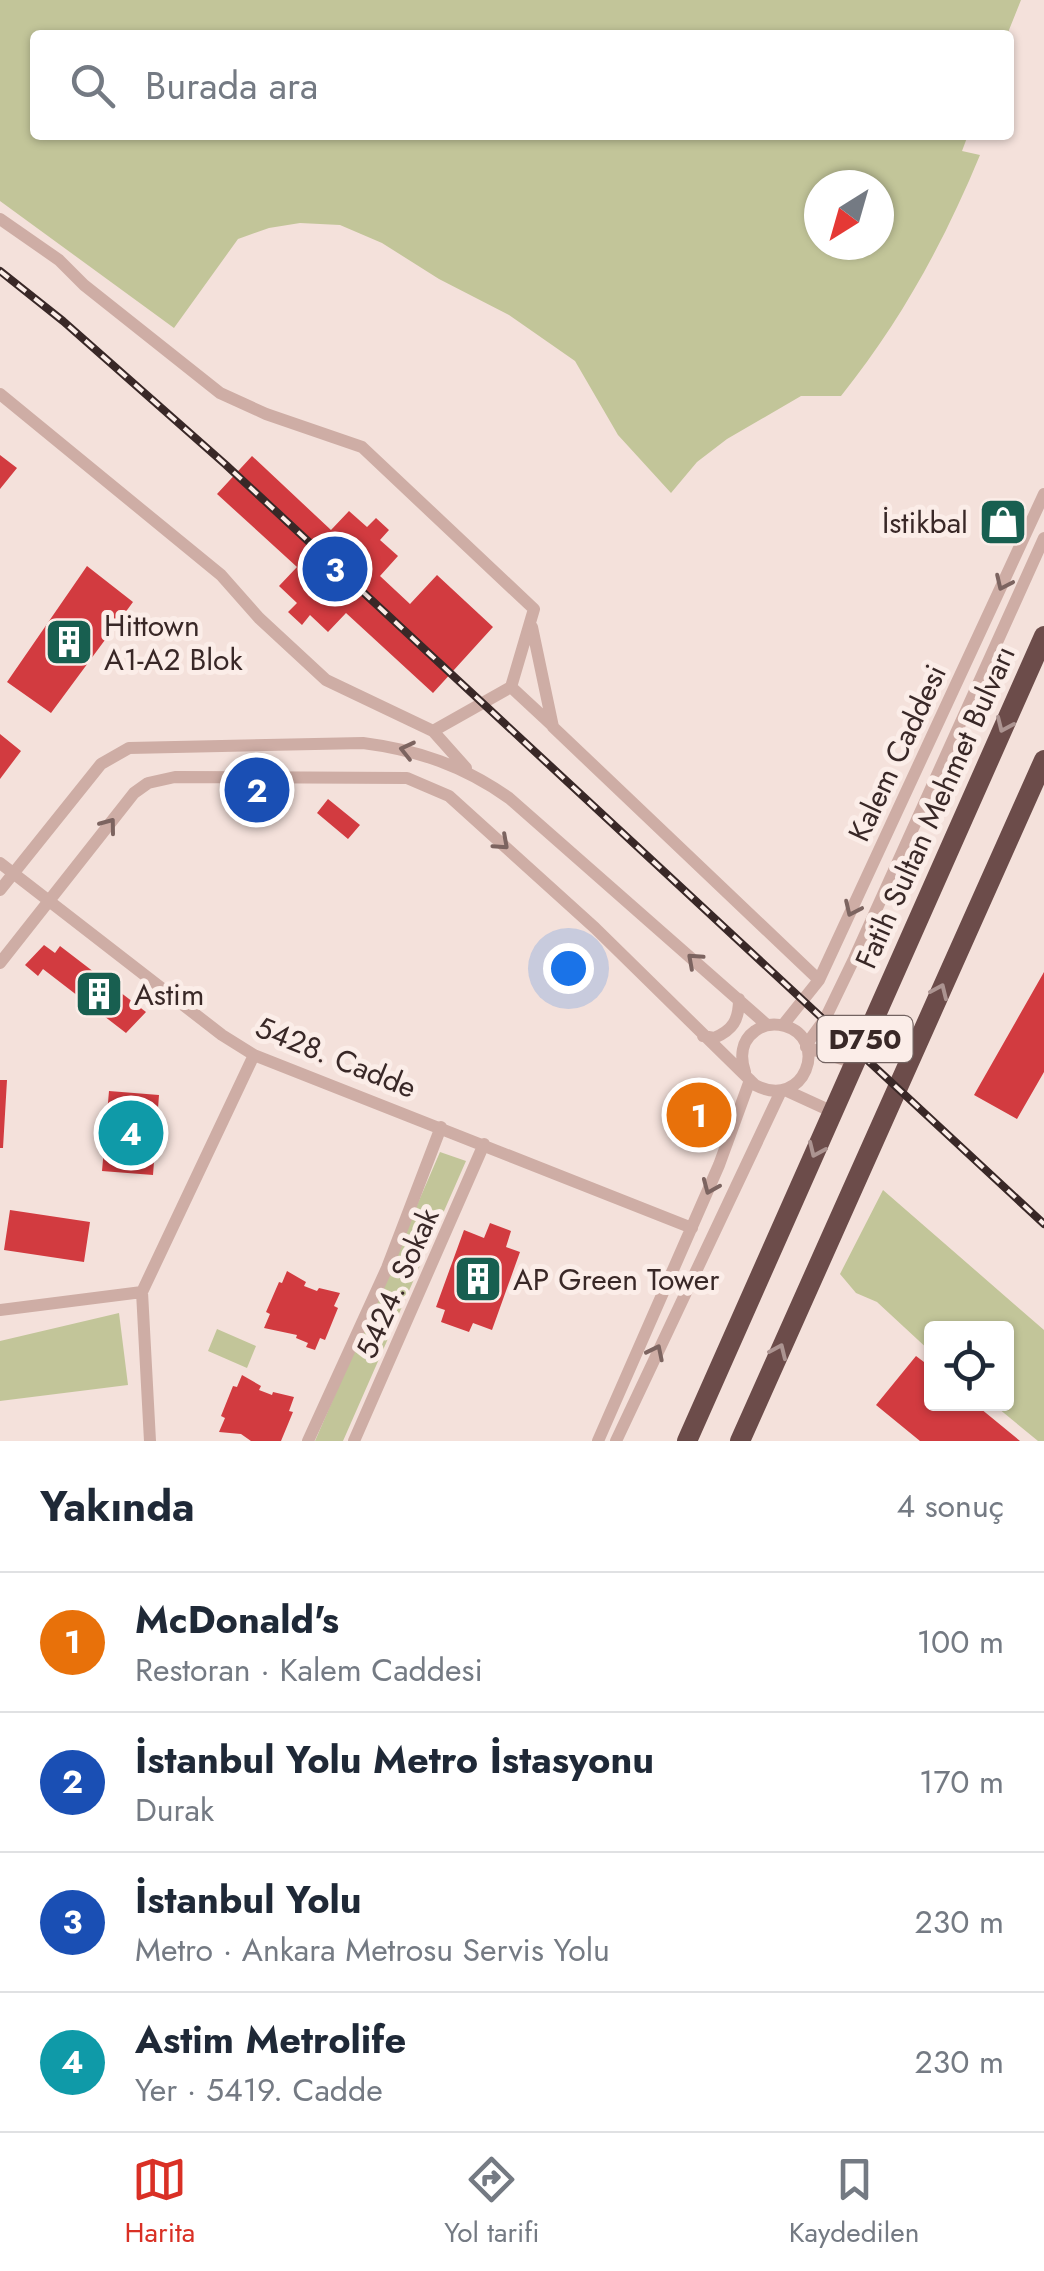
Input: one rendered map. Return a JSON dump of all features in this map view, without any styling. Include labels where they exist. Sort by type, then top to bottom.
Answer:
[{"type":"highway","name":"Fatih Sultan Mehmet Bulvarı","points":[[686,1441],[1044,636]]},
{"type":"highway","name":"D750","points":[[740,1441],[1037,797],[1044,760]]},
{"type":"street","points":[[0,219],[59,260],[84,286],[220,393],[266,414],[362,447],[534,609],[510,687],[432,731]]},
{"type":"street","points":[[0,394],[222,575],[259,618],[326,680],[432,731],[469,772]]},
{"type":"street","name":"Kalem Caddesi","points":[[782,1025],[818,980],[1044,494]]},
{"type":"street","name":"Kalem Caddesi","points":[[806,1046],[824,1020],[854,960],[1044,538]]},
{"type":"street","points":[[532,624],[553,727]]},
{"type":"street","points":[[510,687],[818,980]]},
{"type":"street","points":[[0,890],[101,764],[129,748],[363,743],[416,752],[469,772],[510,798],[767,1025]]},
{"type":"street","points":[[0,963],[121,809],[148,783],[175,777],[407,778],[460,804],[595,928],[703,1036],[747,1076],[768,1090],[794,1086],[806,1070],[806,1046],[799,1034],[782,1025],[767,1025],[744,1043],[747,1076],[738,1118],[598,1441]]},
{"type":"street","name":"5428. Cadde","points":[[0,863],[222,1035],[254,1055],[692,1228]]},
{"type":"street","points":[[703,1036],[714,1038],[735,1024],[738,999]]},
{"type":"street","points":[[806,1046],[854,1064]]},
{"type":"street","points":[[151,1440],[142,1292],[254,1055]]},
{"type":"street","points":[[783,1090],[832,1112]]},
{"type":"street","points":[[616,1441],[783,1090]]},
{"type":"street","points":[[308,1441],[379,1285],[441,1126]]},
{"type":"street","name":"5424. Sokak","points":[[354,1441],[484,1144]]},
{"type":"street","points":[[0,1310],[142,1292]]},
{"type":"green space","points":[[0,0],[1021,0],[1009,30],[30,30],[30,140],[966,140],[962,151],[980,155],[952,219],[902,310],[841,396],[801,396],[727,439],[697,462],[671,493],[618,435],[575,361],[509,315],[439,279],[382,243],[340,225],[300,223],[238,239],[174,328],[0,201]]},
{"type":"green space","points":[[440,1152],[466,1161],[343,1441],[315,1441]]},
{"type":"green space","points":[[883,1190],[1044,1330],[1044,1441],[1038,1441],[1002,1411],[1014,1411],[1014,1321],[924,1321],[924,1346],[877,1302],[856,1293],[840,1274]]},
{"type":"green space","points":[[119,1313],[128,1385],[0,1401],[0,1341]]},
{"type":"green space","points":[[217,1329],[256,1346],[247,1368],[208,1351]]},
{"type":"building","points":[[0,455],[17,468],[0,489]]},
{"type":"building","points":[[252,456],[331,530],[349,511],[367,527],[376,518],[389,530],[380,540],[398,556],[380,576],[410,604],[437,575],[493,627],[433,693],[346,613],[328,632],[310,615],[302,625],[288,612],[297,603],[279,586],[297,567],[217,494]]},
{"type":"building","name":"Hittown A1-A2 Blok","points":[[87,566],[133,602],[51,713],[7,682]]},
{"type":"building","points":[[0,734],[21,751],[0,779]]},
{"type":"building","points":[[328,799],[360,825],[348,839],[317,813]]},
{"type":"building","name":"Astim","points":[[44,945],[55,953],[60,946],[146,1012],[126,1033],[43,969],[38,976],[25,965]]},
{"type":"building","points":[[1044,972],[1044,1072],[1017,1119],[974,1095]]},
{"type":"building","points":[[0,1080],[7,1080],[3,1148],[0,1148]]},
{"type":"building","points":[[109,1091],[159,1095],[153,1175],[102,1171]]},
{"type":"building","points":[[10,1210],[90,1222],[84,1262],[4,1250]]},
{"type":"building","name":"AP Green Tower","points":[[490,1223],[511,1231],[506,1247],[520,1252],[492,1330],[473,1323],[469,1332],[441,1322],[445,1310],[436,1307],[464,1230],[484,1238]]},
{"type":"building","points":[[287,1271],[306,1282],[304,1286],[340,1293],[325,1340],[320,1338],[315,1350],[306,1347],[308,1343],[296,1338],[297,1335],[264,1328],[270,1314],[266,1312]]},
{"type":"building","points":[[916,1356],[924,1362],[924,1411],[984,1411],[1020,1441],[920,1441],[876,1405]]},
{"type":"building","points":[[242,1375],[261,1386],[259,1390],[294,1397],[289,1411],[293,1412],[281,1441],[251,1441],[241,1434],[219,1432],[233,1386],[237,1387]]},
{"type":"railway","points":[[0,271],[63,321],[226,465],[1044,1224]]},
{"type":"place","name":"İstikbal","points":[[1003,522]]},
{"type":"place","name":"İstanbul Yolu","points":[[335,569]]},
{"type":"place","name":"Hittown A1-A2 Blok","points":[[69,642]]},
{"type":"place","name":"İstanbul Yolu Metro İstasyonu","points":[[257,790]]},
{"type":"place","name":"Astim","points":[[99,994]]},
{"type":"place","name":"McDonald's","points":[[699,1115]]},
{"type":"place","name":"Astim Metrolife","points":[[131,1133]]},
{"type":"place","name":"AP Green Tower","points":[[478,1279]]}]
